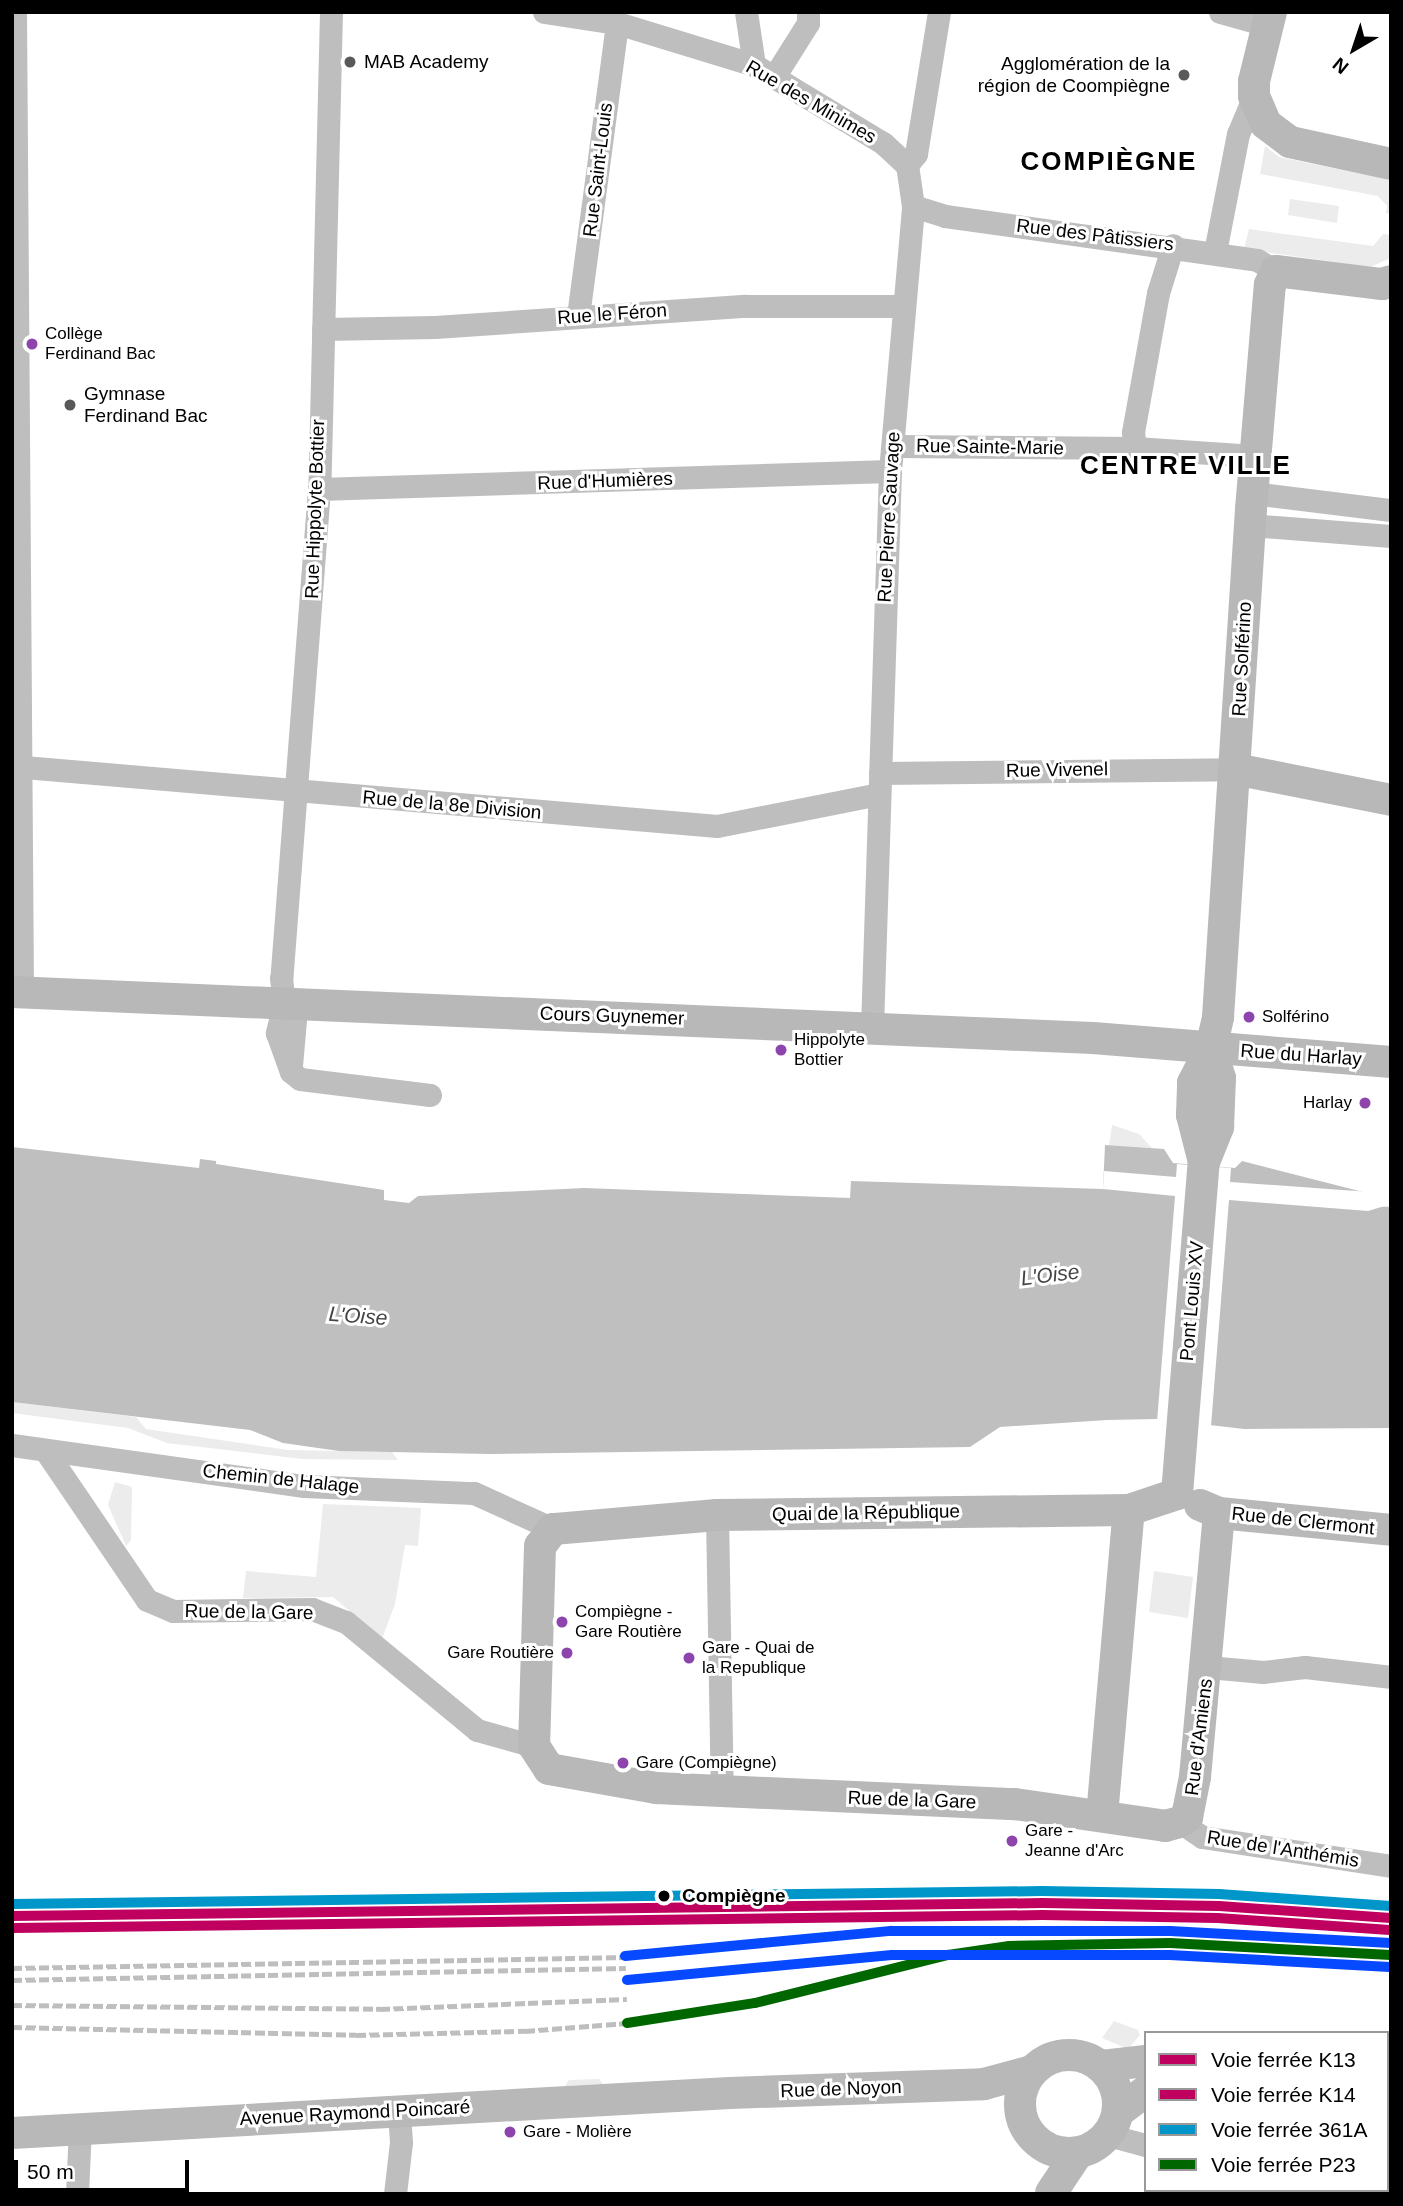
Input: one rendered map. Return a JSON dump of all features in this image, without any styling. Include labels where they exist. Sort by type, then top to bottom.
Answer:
[{"type":"main road","points":[[1269,19],[1254,96],[1266,124],[1290,142],[1391,164]]},
{"type":"main road","points":[[1276,271],[1381,285],[1391,281]]},
{"type":"main road","name":"Rue Solférino","points":[[1204,1162],[1218,1127],[1220,1078],[1211,1048],[1218,1017],[1266,308],[1276,271]]},
{"type":"main road","points":[[1235,769],[1391,800]]},
{"type":"main road","name":"Cours Guynemer","points":[[17,993],[872,1028],[1211,1048]]},
{"type":"main road","name":"Rue du Harlay","points":[[1211,1048],[1391,1062]]},
{"type":"main road","name":"Pont Louis XV","points":[[1177,1494],[1179,1440],[1204,1162]]},
{"type":"main road","name":"Quai de la République","points":[[553,1529],[717,1515],[1129,1510],[1177,1494]]},
{"type":"main road","name":"Rue de Clermont","points":[[1177,1494],[1219,1513],[1391,1530]]},
{"type":"main road","points":[[1102,1816],[1129,1510]]},
{"type":"main road","name":"Rue d'Amiens","points":[[1102,1816],[1165,1826],[1180,1822],[1191,1805],[1208,1667],[1219,1513]]},
{"type":"main road","points":[[534,1746],[540,1546],[553,1529]]},
{"type":"main road","name":"Rue de la Gare","points":[[534,1746],[549,1769],[573,1776],[722,1793],[1015,1804],[1102,1816]]},
{"type":"main road","points":[[1021,2116],[1021,2092],[1032,2071],[1060,2055],[1076,2055],[1102,2066],[1144,2061]]},
{"type":"main road","points":[[1102,2066],[1115,2085],[1113,2124]]},
{"type":"main road","name":"Rue de Noyon","points":[[698,2095],[985,2084],[1032,2071]]},
{"type":"main road","points":[[985,2084],[1021,2116],[1031,2135],[1047,2148],[1077,2154]]},
{"type":"main road","points":[[1051,2194],[1077,2154],[1144,2093]]},
{"type":"main road","name":"Avenue Raymond Poincaré","points":[[12,2133],[698,2095]]},
{"type":"main road","points":[[1047,2148],[1051,2194]]},
{"type":"street","points":[[15,12],[17,993]]},
{"type":"street","name":"Rue Hippolyte Bottier","points":[[331,12],[319,489],[298,793],[281,978],[284,1004],[277,1033],[290,1072],[308,1082],[430,1087]]},
{"type":"street","name":"Rue des Minimes","points":[[544,12],[617,23],[754,65],[883,143],[907,165]]},
{"type":"street","points":[[746,12],[754,65]]},
{"type":"street","points":[[774,77],[808,23],[808,12]]},
{"type":"street","name":"Rue Pierre Sauvage","points":[[872,1028],[890,471],[902,306],[913,206],[907,165],[916,154],[939,12]]},
{"type":"street","points":[[1220,12],[1269,19]]},
{"type":"street","name":"Rue Saint-Louis","points":[[578,316],[617,23]]},
{"type":"street","points":[[1215,252],[1236,144],[1254,96]]},
{"type":"street","name":"Rue des Pâtissiers","points":[[913,206],[945,216],[1215,252],[1257,260],[1276,271]]},
{"type":"street","points":[[1135,449],[1135,420],[1158,293],[1173,245]]},
{"type":"street","name":"Rue le Féron","points":[[323,329],[435,327],[745,306],[902,306]]},
{"type":"street","name":"Rue Sainte-Marie","points":[[893,446],[1135,449],[1255,456]]},
{"type":"street","name":"Rue d'Humières","points":[[319,489],[890,471]]},
{"type":"street","points":[[1252,493],[1391,510]]},
{"type":"street","points":[[1250,525],[1391,536]]},
{"type":"street","name":"Rue de la 8e Division","points":[[18,766],[298,793],[717,826],[880,783]]},
{"type":"street","name":"Rue Vivenel","points":[[880,783],[1235,769]]},
{"type":"street","name":"Chemin de Halage","points":[[12,1445],[304,1486],[474,1493],[553,1529]]},
{"type":"street","name":"Rue de la Gare","points":[[45,1450],[148,1600],[173,1611],[312,1609],[346,1622],[477,1730],[534,1746]]},
{"type":"street","points":[[717,1515],[722,1793]]},
{"type":"street","points":[[1208,1667],[1263,1672],[1305,1667],[1391,1677]]},
{"type":"street","name":"Rue de l'Anthémis","points":[[1180,1822],[1202,1838],[1391,1866]]},
{"type":"street","points":[[395,2194],[401,2142],[399,2111]]},
{"type":"street","points":[[1113,2124],[1144,2144]]},
{"type":"street","points":[[78,2194],[79,2129]]},
{"type":"shaded area","points":[[1265,146],[1279,157],[1386,179],[1391,182],[1391,214],[1386,213],[1387,206],[1378,196],[1260,174]]},
{"type":"shaded area","points":[[1290,199],[1339,206],[1337,223],[1288,215]]},
{"type":"shaded area","points":[[1249,229],[1373,246],[1383,234],[1391,235],[1391,258],[1370,267],[1244,249]]},
{"type":"shaded area","points":[[1112,1125],[1139,1134],[1152,1148],[1109,1146]]},
{"type":"shaded area","points":[[12,1402],[136,1417],[146,1429],[288,1450],[392,1452],[398,1460],[302,1459],[167,1443],[128,1428],[12,1413]]},
{"type":"shaded area","points":[[115,1482],[132,1487],[131,1540],[126,1546],[108,1505]]},
{"type":"shaded area","points":[[323,1504],[421,1508],[418,1546],[405,1545],[395,1604],[382,1639],[333,1597],[243,1598],[246,1571],[316,1577]]},
{"type":"shaded area","points":[[1154,1571],[1193,1577],[1188,1618],[1149,1612]]},
{"type":"shaded area","points":[[1114,2021],[1138,2030],[1140,2035],[1128,2049],[1102,2038]]},
{"type":"shaded area","points":[[599,2079],[603,2084],[565,2086],[569,2080]]},
{"type":"water","name":"L'Oise","points":[[1105,1145],[1164,1149],[1173,1163],[1235,1168],[1242,1161],[1367,1193],[1374,1206],[1391,1207],[1391,1428],[1244,1429],[1158,1419],[1107,1420],[1000,1427],[970,1447],[490,1454],[339,1451],[283,1443],[250,1430],[12,1402],[12,1147],[199,1168],[200,1159],[216,1161],[216,1164],[384,1190],[384,1200],[409,1203],[418,1196],[584,1188],[850,1198],[851,1181],[1103,1189]]},
{"type":"pier","points":[[1177,1164],[1231,1168],[1230,1182],[1370,1192],[1375,1203],[1391,1204],[1368,1211],[1229,1200],[1211,1426],[1157,1422],[1175,1196],[1103,1189],[1104,1171],[1176,1177]]},
{"type":"railway","points":[[12,1968],[627,1957]]},
{"type":"railway","points":[[12,1980],[626,1968]]},
{"type":"railway","points":[[12,2005],[380,2009],[627,1999]]},
{"type":"railway","points":[[12,2027],[356,2035],[525,2031],[627,2023]]},
{"type":"rail line","name":"361A","points":[[12,1904],[1042,1891],[1219,1894],[1391,1906]]},
{"type":"rail line","name":"K13","points":[[12,1916],[1042,1903],[1219,1906],[1391,1918]]},
{"type":"rail line","name":"K14","points":[[12,1928],[1042,1915],[1218,1918],[1390,1930]]},
{"type":"rail line","name":"P23","points":[[627,2023],[755,2003],[948,1955],[1009,1946],[1170,1943],[1391,1955]]},
{"type":"transit line","points":[[625,1956],[891,1931],[1170,1931],[1391,1943]]},
{"type":"transit line","points":[[627,1980],[892,1955],[1170,1955],[1390,1967]]},
{"type":"place","name":"MAB Academy","points":[[350,62]]},
{"type":"place","name":"Agglomération de la région de Coompiègne","points":[[1184,75]]},
{"type":"place","name":"Collège Ferdinand Bac","points":[[32,344]]},
{"type":"place","name":"Gymnase Ferdinand Bac","points":[[70,405]]},
{"type":"place","name":"Solférino","points":[[1249,1017]]},
{"type":"place","name":"Hippolyte Bottier","points":[[781,1050]]},
{"type":"place","name":"Harlay","points":[[1365,1103]]},
{"type":"place","name":"Compiègne - Gare Routière","points":[[562,1622]]},
{"type":"place","name":"Gare Routière","points":[[567,1653]]},
{"type":"place","name":"Gare - Quai de la Republique","points":[[689,1658]]},
{"type":"place","name":"Gare (Compiègne)","points":[[623,1763]]},
{"type":"place","name":"Gare - Jeanne d'Arc","points":[[1012,1841]]},
{"type":"place","name":"Compiègne","points":[[664,1896]]},
{"type":"place","name":"Gare - Molière","points":[[510,2132]]},
{"type":"district","name":"COMPIÈGNE","points":[[1109,162]]},
{"type":"district","name":"CENTRE VILLE","points":[[1186,466]]}]
